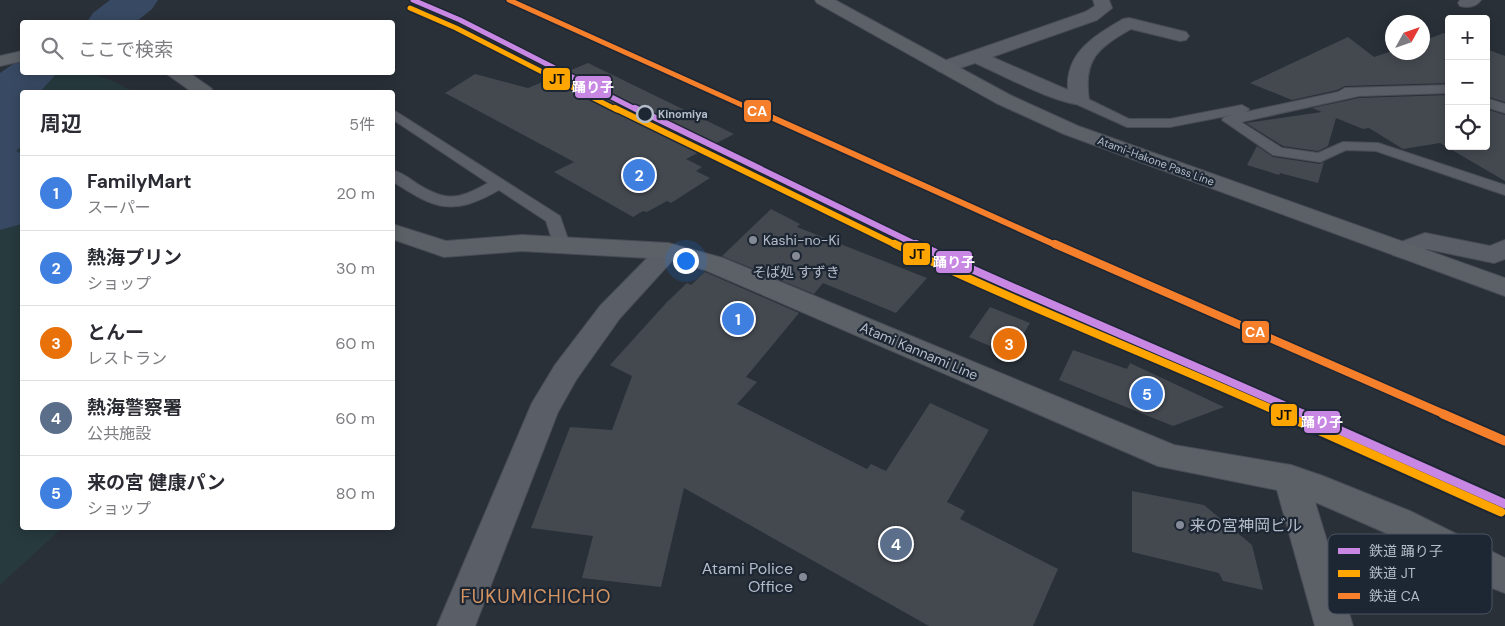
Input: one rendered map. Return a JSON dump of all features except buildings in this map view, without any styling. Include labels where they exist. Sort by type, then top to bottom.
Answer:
[{"type":"main road","name":"Atami-Hakone Pass Line","points":[[823,0],[1003,99],[1071,130],[1505,286]]},
{"type":"main road","points":[[0,61],[20,56]]},
{"type":"main road","points":[[179,75],[201,90]]},
{"type":"main road","name":"Atami Kannami Line","points":[[395,232],[444,249],[522,244],[668,251],[714,264],[1170,457],[1291,479]]},
{"type":"main road","points":[[1291,479],[1323,490],[1422,534]]},
{"type":"main road","points":[[1291,479],[1328,605]]},
{"type":"main road","points":[[1492,569],[1505,576]]},
{"type":"main road","points":[[1330,614],[1334,626]]},
{"type":"street","points":[[945,66],[1091,16],[1104,8],[1101,0]]},
{"type":"street","points":[[975,56],[1065,96],[1079,100],[1077,74],[1084,56],[1093,44],[1129,23],[1180,36]]},
{"type":"street","points":[[1402,250],[1425,241],[1494,255],[1505,248]]},
{"type":"street","points":[[456,626],[544,411],[565,373],[610,312],[668,251]]},
{"type":"lane","points":[[1079,100],[1127,123],[1170,123],[1327,92],[1445,89]]},
{"type":"lane","points":[[1357,92],[1229,120],[1278,152],[1320,158],[1343,146],[1378,147],[1505,190]]},
{"type":"lane","points":[[1490,103],[1505,109]]},
{"type":"lane","points":[[395,115],[554,219],[561,245]]},
{"type":"lane","points":[[395,128],[408,123]]},
{"type":"lane","points":[[395,176],[426,195],[445,203],[467,199],[499,183]]},
{"type":"green space","points":[[20,72],[20,75],[92,75],[105,78],[128,90],[20,90],[20,530],[60,530],[0,585],[0,182],[14,174],[12,166],[0,160],[0,74]]},
{"type":"waterway","points":[[112,20],[137,0]]},
{"type":"waterway","points":[[0,138],[19,82],[29,75]]},
{"type":"waterway","points":[[0,164],[7,194],[0,211]]},
{"type":"rail line","name":"踊り子","points":[[413,0],[460,20],[632,107],[913,243],[1041,301],[1196,366],[1505,504]]},
{"type":"rail line","name":"CA","points":[[509,0],[1015,227],[1505,441]]},
{"type":"rail line","name":"JT","points":[[410,8],[456,28],[628,115],[909,251],[1038,309],[1193,374],[1501,512]]},
{"type":"place","name":"Kinomiya","points":[[645,114]]},
{"type":"place","name":"熱海プリン","points":[[639,175]]},
{"type":"place","name":"Kashi-no-Ki","points":[[753,240]]},
{"type":"place","name":"そば処 すずき","points":[[796,256]]},
{"type":"place","name":"FamilyMart","points":[[738,319]]},
{"type":"place","name":"とんー","points":[[1009,344]]},
{"type":"place","name":"来の宮 健康パン","points":[[1147,394]]},
{"type":"place","name":"来の宮神岡ビル","points":[[1180,525]]},
{"type":"place","name":"熱海警察署","points":[[896,544]]},
{"type":"place","name":"Atami Police Office","points":[[803,577]]},
{"type":"district","name":"FUKUMICHICHO","points":[[536,596]]}]
